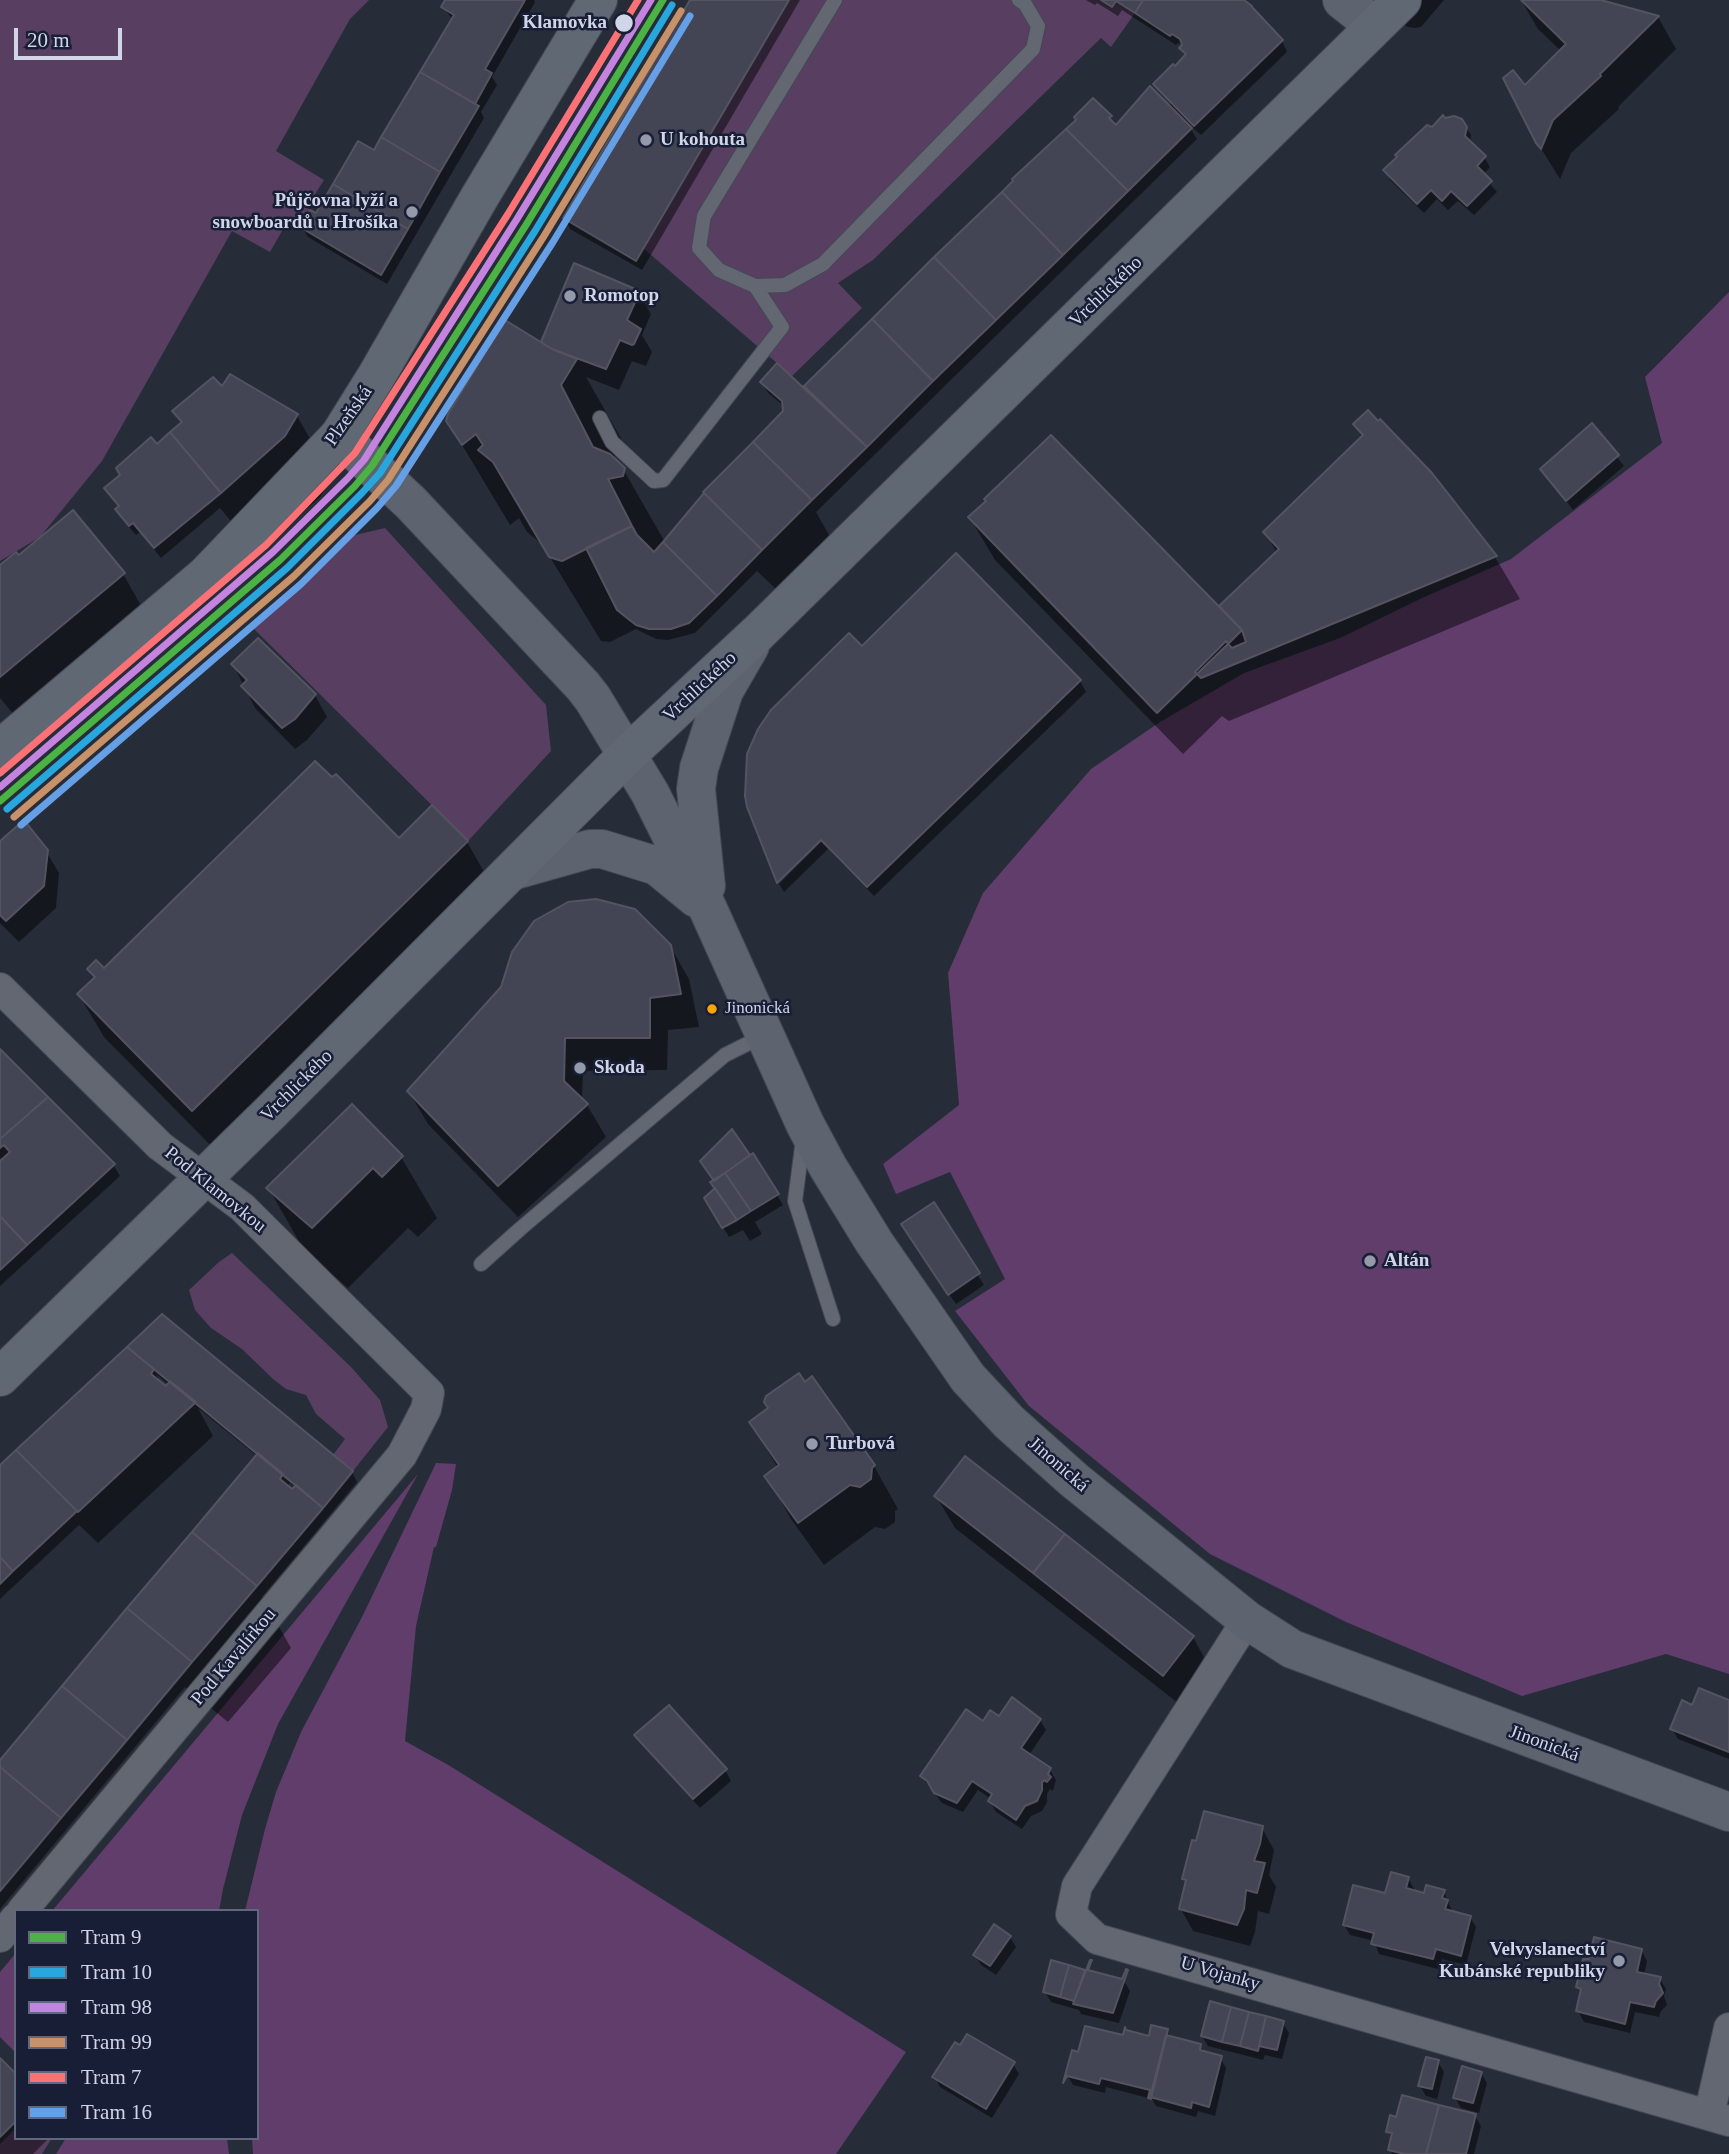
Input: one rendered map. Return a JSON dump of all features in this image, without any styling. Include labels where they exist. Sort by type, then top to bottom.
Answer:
[{"type":"main road","name":"Plzeňská","points":[[0,749],[206,575],[339,436],[598,0]]},
{"type":"main road","name":"Vrchlického","points":[[0,1377],[203,1179],[627,755],[758,633],[1402,0]]},
{"type":"street","points":[[1342,0],[1375,26]]},
{"type":"street","name":"Jinonická","points":[[339,436],[396,487],[583,686],[650,793],[708,908],[805,1124],[828,1167],[874,1242],[968,1378],[1009,1422],[1074,1480],[1247,1620],[1292,1649],[1729,1812]]},
{"type":"street","points":[[708,908],[696,789],[699,768],[724,691],[758,633]]},
{"type":"street","points":[[512,871],[590,849],[602,849],[657,866],[708,908]]},
{"type":"street","name":"Pod Klamovkou","points":[[0,988],[160,1146],[242,1207],[429,1393]]},
{"type":"street","name":"Pod Kavalírkou","points":[[24,1909],[402,1455],[426,1409],[429,1393]]},
{"type":"street","name":"U Vojanky","points":[[1247,1620],[1077,1886],[1071,1914],[1097,1939],[1719,2118],[1729,2028]]},
{"type":"street","points":[[0,1937],[14,1921]]},
{"type":"lane","points":[[835,0],[704,215],[699,248],[719,270],[755,286],[785,285],[823,264],[1032,49],[1038,26],[1025,4],[1019,0]]},
{"type":"lane","points":[[600,418],[612,442],[654,481],[663,480],[782,327],[755,286]]},
{"type":"lane","points":[[481,1264],[725,1055],[764,1035]]},
{"type":"lane","points":[[805,1124],[795,1201],[833,1319]]},
{"type":"shaded area","points":[[0,0],[369,0],[350,19],[276,151],[324,180],[307,207],[310,210],[301,225],[289,219],[270,252],[232,231],[102,461],[40,537],[0,561]]},
{"type":"shaded area","points":[[789,0],[1101,0],[1112,7],[1116,1],[1135,13],[1111,47],[1101,38],[873,260],[838,283],[862,308],[792,376],[643,248]]},
{"type":"shaded area","points":[[1729,292],[1729,1674],[1666,1654],[1522,1696],[1346,1622],[1210,1554],[1029,1406],[955,1311],[1005,1279],[950,1172],[896,1194],[883,1164],[959,1105],[948,973],[983,893],[1091,769],[1160,722],[1244,673],[1340,638],[1511,559],[1662,443],[1645,377]]},
{"type":"shaded area","points":[[385,528],[546,705],[551,751],[468,841],[253,628],[351,536]]},
{"type":"shaded area","points":[[232,1253],[351,1367],[380,1400],[388,1427],[353,1471],[333,1455],[345,1439],[316,1414],[306,1395],[286,1389],[242,1349],[211,1328],[195,1310],[189,1290]]},
{"type":"shaded area","points":[[436,1463],[456,1464],[452,1490],[434,1547],[416,1626],[405,1741],[450,1766],[906,2052],[836,2154],[253,2154],[252,2140],[259,2140],[259,1909],[245,1909],[276,1792],[301,1732],[362,1617]]},
{"type":"shaded area","points":[[418,1474],[278,1724],[242,1815],[219,1909],[54,1909]]},
{"type":"shaded area","points":[[14,1955],[14,2051],[0,2037],[0,1972]]},
{"type":"shaded area","points":[[14,2130],[14,2140],[51,2140],[42,2154],[0,2154],[0,2144]]},
{"type":"shaded area","points":[[65,2140],[227,2140],[229,2154],[56,2154]]},
{"type":"building","points":[[445,0],[525,0],[485,69],[492,73],[475,104],[420,72],[454,15],[441,7]]},
{"type":"building","points":[[690,0],[789,0],[636,261],[563,218]]},
{"type":"building","points":[[1101,0],[1143,0],[1135,13],[1116,1],[1112,7]]},
{"type":"building","points":[[1143,0],[1244,0],[1283,40],[1194,126],[1153,84],[1186,54],[1179,48],[1182,45],[1180,39],[1172,34],[1170,36],[1135,13]]},
{"type":"building","points":[[1521,0],[1601,0],[1659,16],[1600,74],[1601,76],[1553,120],[1541,149],[1503,78],[1513,70],[1525,85],[1566,44]]},
{"type":"building","points":[[420,72],[479,106],[440,172],[381,137]]},
{"type":"building","points":[[1150,86],[1192,128],[1128,191],[1066,129],[1093,98],[1112,116],[1109,118],[1116,125]]},
{"type":"building","points":[[1443,115],[1445,118],[1454,116],[1462,119],[1467,127],[1465,136],[1486,156],[1477,166],[1492,181],[1467,206],[1451,191],[1442,201],[1431,190],[1417,204],[1383,170],[1427,125],[1432,127]]},
{"type":"building","points":[[1066,129],[1128,191],[1063,255],[1002,192],[1012,179]]},
{"type":"building","points":[[381,137],[440,172],[408,229],[333,184],[358,141],[374,150]]},
{"type":"building","points":[[333,184],[408,229],[381,275],[288,220],[301,225],[310,210],[316,213]]},
{"type":"building","points":[[1002,192],[1063,255],[996,320],[934,257]]},
{"type":"building","points":[[934,257],[996,320],[933,381],[872,319]]},
{"type":"building","points":[[574,263],[640,291],[627,320],[641,329],[634,344],[620,340],[606,369],[552,349],[541,342]]},
{"type":"building","points":[[872,319],[933,381],[867,447],[804,386]]},
{"type":"building","points":[[505,320],[552,349],[577,359],[561,385],[593,447],[610,454],[625,468],[623,476],[608,479],[632,526],[562,561],[549,557],[493,462],[478,450],[483,445],[476,434],[462,445],[446,421]]},
{"type":"building","points":[[777,363],[867,447],[812,500],[753,442],[783,411],[782,401],[760,382]]},
{"type":"building","points":[[230,374],[298,414],[285,436],[221,493],[170,432],[182,422],[172,411],[213,377],[222,386]]},
{"type":"building","points":[[1368,410],[1432,473],[1497,556],[1201,678],[1197,674],[1228,644],[1232,648],[1246,642],[1242,630],[1219,606],[1279,549],[1263,532],[1363,435],[1353,424]]},
{"type":"building","points":[[1592,423],[1619,455],[1566,501],[1540,469]]},
{"type":"building","points":[[170,432],[221,493],[154,548],[133,523],[129,526],[115,509],[119,506],[104,488],[120,475],[116,468],[151,437],[157,444]]},
{"type":"building","points":[[1051,435],[1242,630],[1228,644],[1226,641],[1157,713],[968,517]]},
{"type":"building","points":[[753,442],[812,500],[762,550],[703,492]]},
{"type":"building","points":[[704,493],[762,550],[717,596],[663,542]]},
{"type":"building","points":[[73,510],[125,573],[0,677],[0,565],[16,552],[19,555]]},
{"type":"building","points":[[632,526],[654,552],[663,542],[717,596],[689,623],[671,629],[649,629],[636,625],[617,610],[586,548]]},
{"type":"building","points":[[956,553],[1081,680],[867,887],[821,840],[777,883],[745,796],[747,754],[758,729],[771,710],[849,633],[862,646]]},
{"type":"building","points":[[258,638],[316,694],[295,719],[282,728],[241,686],[247,680],[231,664]]},
{"type":"building","points":[[315,761],[332,777],[336,774],[399,838],[432,805],[468,841],[192,1111],[77,994],[95,977],[87,969],[96,960],[104,968]]},
{"type":"building","points":[[24,820],[48,850],[44,886],[6,921],[0,915],[0,841]]},
{"type":"building","points":[[596,899],[635,909],[671,945],[681,994],[650,998],[650,1038],[565,1038],[564,1081],[588,1104],[498,1186],[407,1091],[501,987],[512,952],[534,921],[568,902]]},
{"type":"building","points":[[0,1049],[48,1097],[0,1139]]},
{"type":"building","points":[[48,1097],[115,1164],[27,1245],[0,1216],[0,1161],[10,1152],[4,1145],[0,1148],[0,1139]]},
{"type":"building","points":[[352,1104],[403,1156],[382,1177],[373,1168],[312,1228],[266,1188]]},
{"type":"building","points":[[732,1129],[750,1155],[714,1181],[700,1161]]},
{"type":"building","points":[[753,1153],[779,1194],[751,1211],[725,1173]]},
{"type":"building","points":[[725,1173],[751,1211],[737,1220],[710,1182]]},
{"type":"building","points":[[715,1188],[737,1220],[722,1228],[704,1198]]},
{"type":"building","points":[[934,1202],[980,1273],[948,1295],[901,1224]]},
{"type":"building","points":[[0,1216],[27,1245],[0,1270]]},
{"type":"building","points":[[162,1314],[353,1471],[323,1508],[127,1347]]},
{"type":"building","points":[[127,1347],[154,1369],[151,1374],[166,1386],[170,1381],[196,1402],[78,1512],[16,1450]]},
{"type":"building","name":"Turbová","points":[[799,1373],[805,1382],[812,1376],[875,1465],[871,1479],[860,1487],[850,1485],[798,1523],[764,1476],[779,1465],[749,1422],[768,1408],[764,1402],[766,1396]]},
{"type":"building","points":[[16,1450],[77,1511],[13,1571],[0,1557],[0,1465]]},
{"type":"building","points":[[258,1453],[283,1474],[280,1479],[292,1489],[296,1485],[323,1508],[257,1586],[192,1532]]},
{"type":"building","points":[[965,1456],[1065,1534],[1033,1573],[934,1496]]},
{"type":"building","points":[[192,1532],[257,1586],[192,1662],[127,1608]]},
{"type":"building","points":[[1065,1534],[1194,1636],[1163,1676],[1033,1573]]},
{"type":"building","points":[[0,1557],[13,1571],[0,1584]]},
{"type":"building","points":[[127,1608],[192,1662],[127,1740],[62,1686]]},
{"type":"building","points":[[62,1686],[127,1740],[61,1818],[0,1767],[0,1760]]},
{"type":"building","points":[[1699,1688],[1729,1700],[1729,1752],[1670,1729],[1682,1700],[1692,1705]]},
{"type":"building","points":[[1012,1697],[1041,1719],[1021,1748],[1051,1768],[1048,1774],[1051,1777],[1042,1783],[1037,1801],[1025,1806],[1016,1820],[988,1801],[992,1794],[972,1781],[957,1803],[934,1793],[927,1781],[920,1776],[966,1709],[983,1721],[990,1710],[999,1716]]},
{"type":"building","points":[[669,1705],[727,1769],[693,1799],[634,1735]]},
{"type":"building","points":[[0,1767],[61,1818],[0,1891]]},
{"type":"building","points":[[1204,1811],[1263,1826],[1254,1861],[1265,1863],[1257,1893],[1246,1890],[1244,1909],[1237,1925],[1179,1909],[1186,1880],[1182,1879],[1192,1840],[1196,1841]]},
{"type":"building","points":[[1391,1872],[1409,1877],[1406,1888],[1424,1893],[1426,1885],[1445,1890],[1442,1898],[1448,1900],[1445,1909],[1471,1916],[1461,1956],[1436,1949],[1433,1959],[1371,1944],[1374,1933],[1343,1925],[1353,1885],[1385,1893]]},
{"type":"building","points":[[994,1924],[1011,1936],[990,1966],[973,1955]]},
{"type":"building","points":[[1594,1937],[1642,1949],[1637,1972],[1661,1977],[1659,1984],[1663,1993],[1654,2007],[1630,2002],[1625,2024],[1576,2011],[1581,1989],[1576,1987],[1583,1959],[1589,1959]]},
{"type":"building","points":[[1051,1960],[1069,1965],[1060,1997],[1043,1992]]},
{"type":"building","points":[[1090,1960],[1088,1970],[1122,1979],[1126,1969],[1128,1970],[1113,2013],[1073,2004]]},
{"type":"building","points":[[1069,1965],[1085,1970],[1074,2001],[1060,1997]]},
{"type":"building","points":[[1210,2001],[1231,2007],[1222,2042],[1201,2036]]},
{"type":"building","points":[[1231,2007],[1249,2012],[1240,2046],[1222,2042]]},
{"type":"building","points":[[1249,2012],[1266,2016],[1258,2051],[1240,2046]]},
{"type":"building","points":[[1266,2016],[1284,2021],[1277,2050],[1259,2046]]},
{"type":"building","points":[[1151,2025],[1168,2029],[1151,2099],[1148,2098],[1150,2090],[1101,2078],[1099,2084],[1067,2076],[1063,2083],[1072,2050],[1078,2052],[1085,2026],[1123,2035],[1125,2027],[1126,2030],[1149,2036]]},
{"type":"building","points":[[967,2034],[1015,2062],[986,2109],[932,2077],[955,2042],[960,2045]]},
{"type":"building","points":[[1166,2035],[1201,2044],[1200,2050],[1222,2056],[1209,2107],[1192,2102],[1191,2108],[1150,2097]]},
{"type":"building","points":[[1426,2057],[1439,2060],[1432,2089],[1418,2086]]},
{"type":"building","points":[[0,2058],[14,2072],[14,2123],[0,2137]]},
{"type":"building","points":[[1462,2066],[1482,2072],[1473,2103],[1453,2098]]},
{"type":"building","points":[[1402,2095],[1439,2105],[1426,2154],[1405,2154],[1388,2150],[1392,2133],[1386,2132],[1390,2115],[1396,2117]]},
{"type":"building","points":[[1439,2105],[1476,2114],[1466,2154],[1426,2154]]},
{"type":"tram line","name":"7","points":[[0,773],[266,545],[355,453],[508,214],[638,0]]},
{"type":"tram line","name":"98","points":[[0,787],[273,552],[364,460],[517,219],[651,0]]},
{"type":"tram line","name":"9","points":[[0,801],[280,560],[372,466],[526,225],[663,0]]},
{"type":"tram line","name":"10","points":[[7,809],[287,568],[380,473],[535,231],[672,5]]},
{"type":"tram line","name":"99","points":[[14,817],[294,576],[388,480],[544,236],[681,11]]},
{"type":"tram line","name":"16","points":[[21,825],[301,584],[396,486],[553,242],[690,16]]},
{"type":"place","name":"Klamovka","points":[[624,23]]},
{"type":"place","name":"U kohouta","points":[[646,140]]},
{"type":"place","name":"Půjčovna lyží a snowboardů u Hrošíka","points":[[412,212]]},
{"type":"place","name":"Romotop","points":[[570,296]]},
{"type":"place","name":"Jinonická","points":[[712,1009]]},
{"type":"place","name":"Skoda","points":[[580,1068]]},
{"type":"place","name":"Altán","points":[[1370,1261]]},
{"type":"place","name":"Turbová","points":[[812,1444]]},
{"type":"place","name":"Velvyslanectví Kubánské republiky","points":[[1619,1961]]}]
